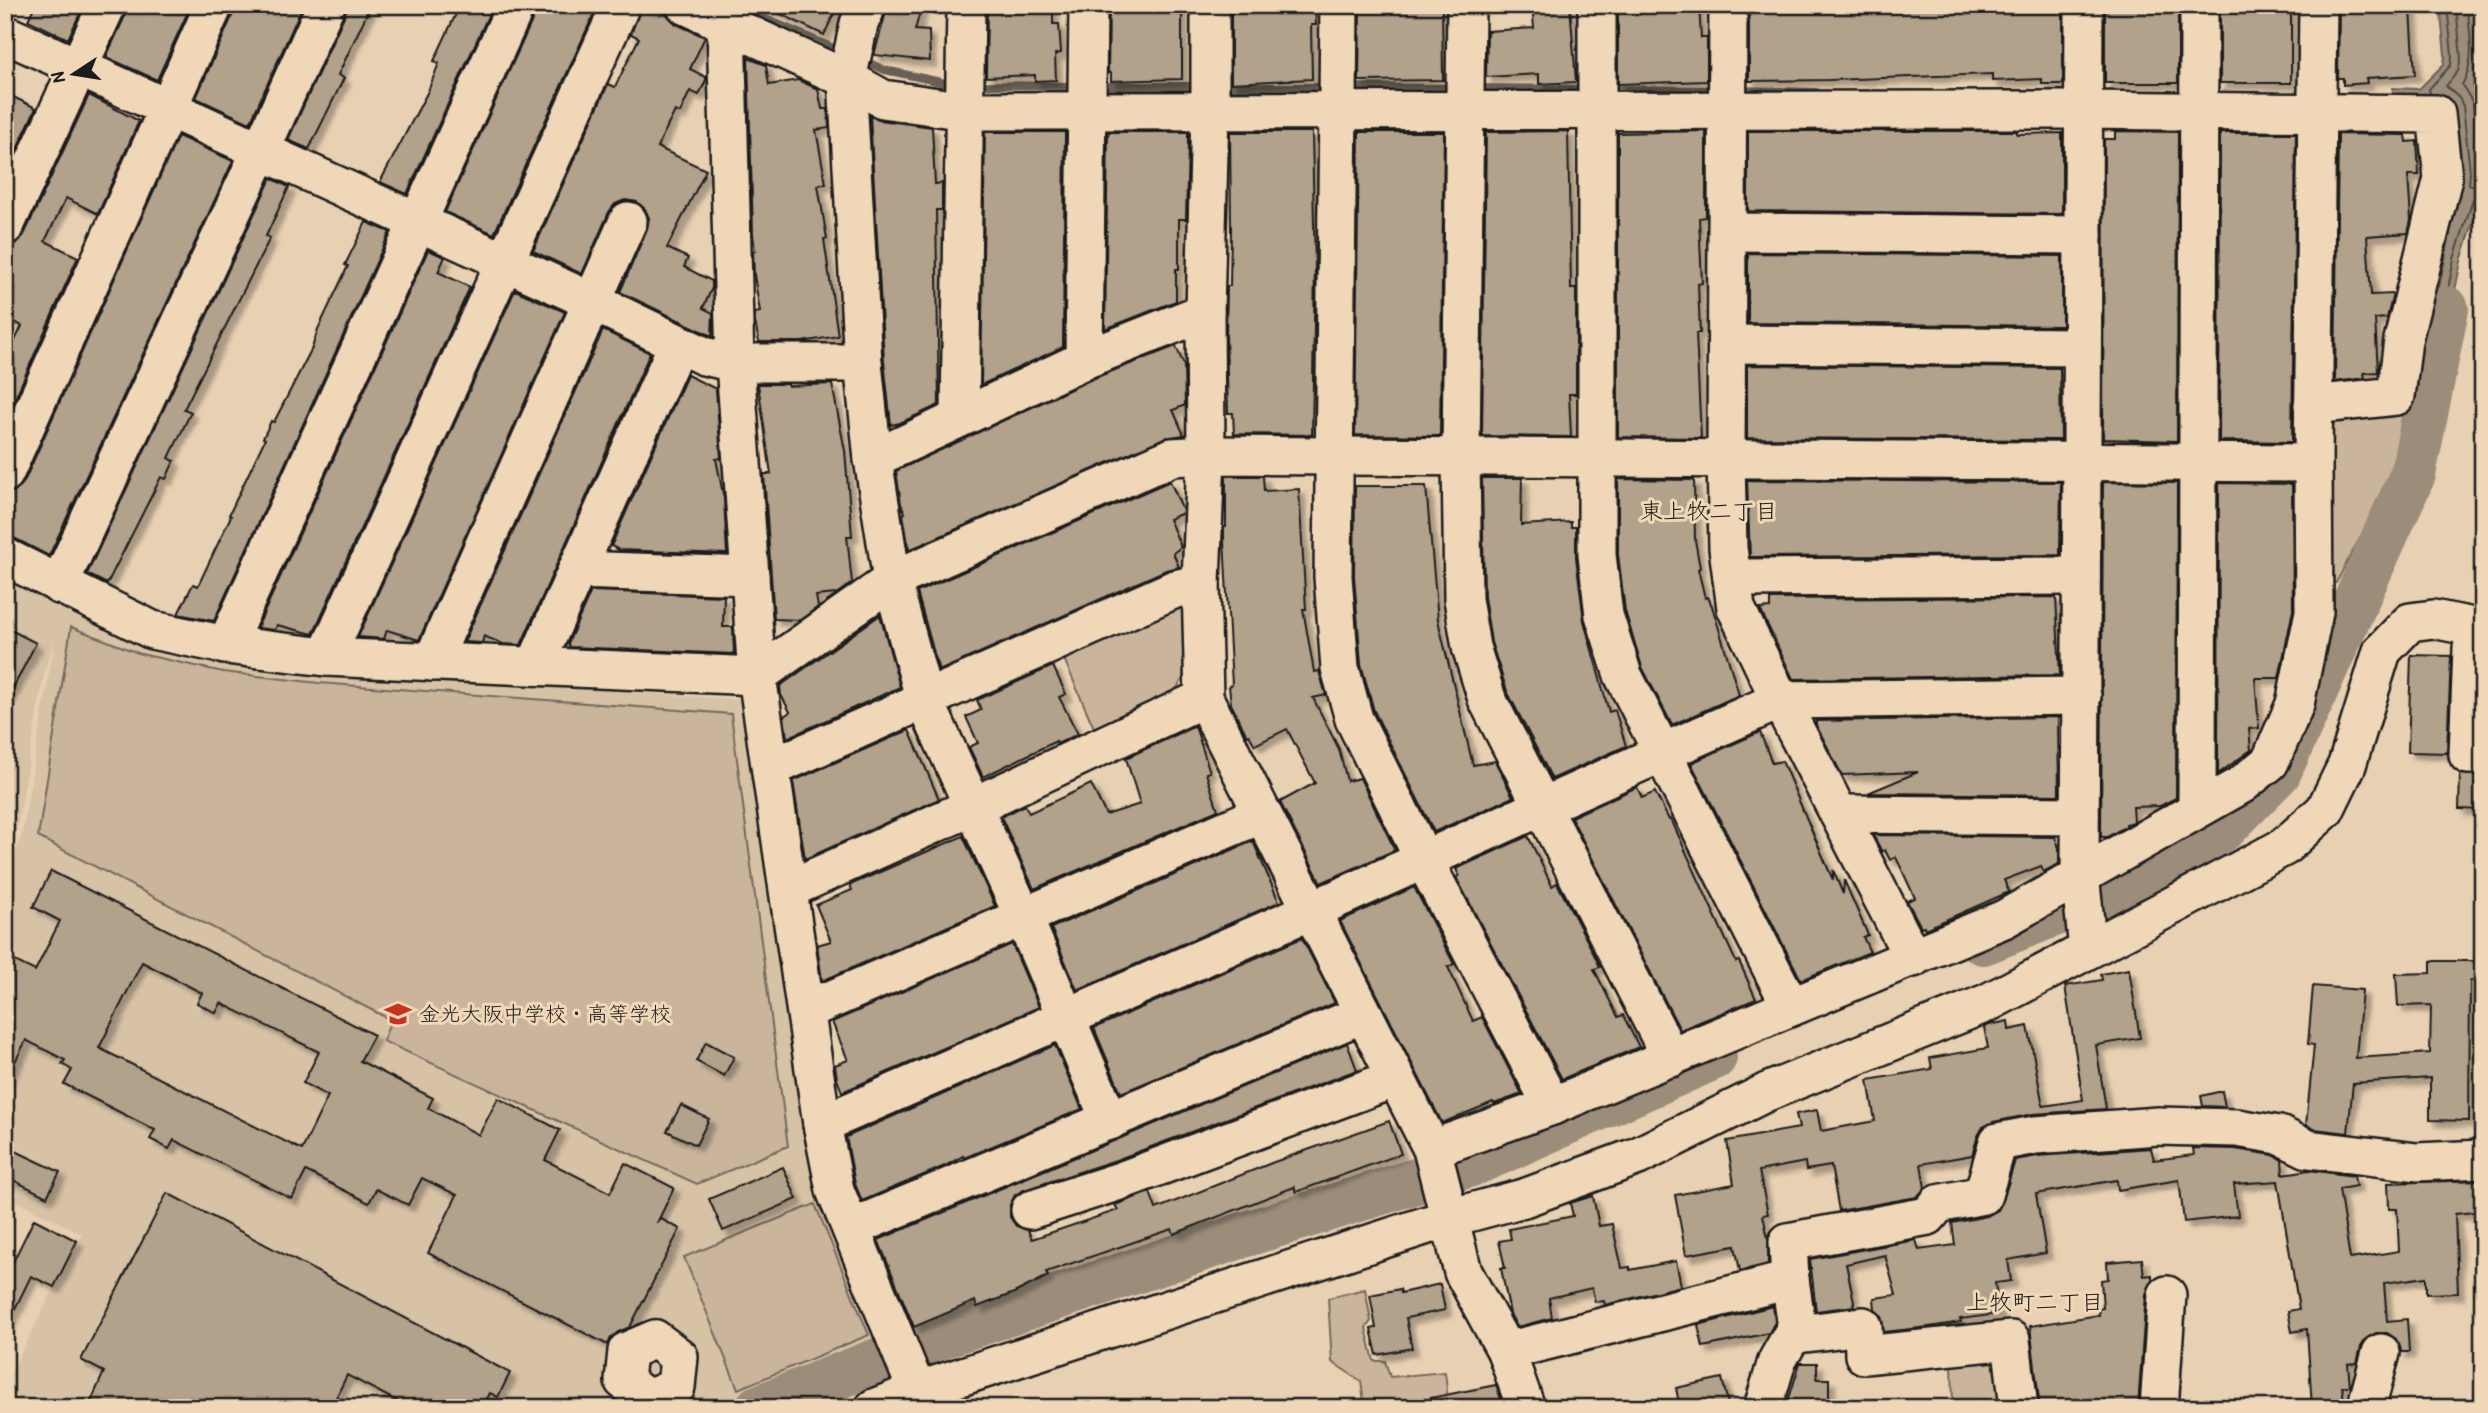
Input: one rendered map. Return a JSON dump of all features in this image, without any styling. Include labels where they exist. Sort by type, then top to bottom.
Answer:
[{"type":"street","points":[[5,226],[107,5]]},
{"type":"street","points":[[5,473],[214,5]]},
{"type":"street","points":[[60,585],[326,5]]},
{"type":"street","points":[[226,645],[516,5]]},
{"type":"street","points":[[326,657],[621,5]]},
{"type":"street","points":[[685,5],[729,15],[883,99],[966,111],[2084,110],[2436,114],[2444,178],[2403,340],[2396,396],[2313,405]]},
{"type":"street","points":[[867,5],[859,24],[847,79],[863,363],[873,459],[892,580],[925,701],[1023,916],[1110,1121]]},
{"type":"street","points":[[961,417],[966,5]]},
{"type":"street","points":[[1084,360],[1088,5]]},
{"type":"street","points":[[1210,5],[1205,312],[1206,455],[1201,583],[1204,698],[1432,1150],[1463,1272],[1506,1351],[1526,1408]]},
{"type":"street","points":[[1339,5],[1334,577],[1340,668],[1354,719],[1552,1106]]},
{"type":"street","points":[[1466,5],[1461,457],[1463,599],[1471,647],[1488,699],[1671,1058]]},
{"type":"street","points":[[1597,5],[1597,555],[1604,615],[1623,675],[1791,1007]]},
{"type":"street","points":[[1728,5],[1726,460],[1728,548],[1736,608],[1780,700],[1913,958]]},
{"type":"street","points":[[2084,5],[2080,875],[2088,949]]},
{"type":"street","points":[[2197,808],[2199,5]]},
{"type":"street","points":[[1432,1150],[1671,1058],[2004,919],[2241,785],[2270,762],[2295,704],[2314,611],[2313,405],[2318,5]]},
{"type":"street","points":[[729,15],[735,363],[757,676],[822,1124],[835,1190],[914,1381]]},
{"type":"street","points":[[5,34],[591,301],[704,356],[735,363],[863,363]]},
{"type":"street","points":[[432,662],[628,221]]},
{"type":"street","points":[[1727,232],[2083,235]]},
{"type":"street","points":[[873,459],[1084,360],[1205,312]]},
{"type":"street","points":[[535,666],[678,343]]},
{"type":"street","points":[[1727,344],[2082,347]]},
{"type":"street","points":[[5,557],[152,630],[226,645],[326,657],[757,676],[892,580],[1172,457],[1206,455],[2313,463]]},
{"type":"street","points":[[577,570],[750,576]]},
{"type":"street","points":[[1732,578],[2081,576]]},
{"type":"street","points":[[771,768],[1175,589],[1201,583]]},
{"type":"street","points":[[874,1408],[914,1381],[1449,1218],[1524,1198],[1638,1156],[1767,1092],[1987,1003],[2284,847],[2325,810],[2347,765],[2382,651],[2410,622],[2433,619],[2477,638],[2468,755],[2483,755]]},
{"type":"street","points":[[822,1124],[1310,911],[1780,700],[2082,696]]},
{"type":"street","points":[[789,888],[974,806],[1204,698]]},
{"type":"street","points":[[807,1010],[1262,814]]},
{"type":"street","points":[[1840,814],[2080,816]]},
{"type":"street","points":[[851,1228],[1363,1014]]},
{"type":"street","points":[[1030,1210],[1123,1180],[1396,1078]]},
{"type":"street","points":[[2019,1408],[2011,1340],[1864,1355],[1863,1326],[1798,1334],[1790,1280],[1788,1242],[1928,1216],[1938,1204],[1983,1195],[1997,1142],[2035,1135],[2158,1126],[2237,1128],[2279,1135],[2308,1149],[2417,1162],[2483,1159]]},
{"type":"street","points":[[1506,1351],[1790,1280]]},
{"type":"street","points":[[2160,1408],[2167,1296]]},
{"type":"street","points":[[1763,1408],[1777,1361],[1797,1326]]},
{"type":"street","points":[[2370,1408],[2369,1397],[2381,1353]]},
{"type":"shaded area","points":[[2410,406],[2402,459],[2336,583],[2323,583],[2332,408]]},
{"type":"shaded area","name":"金光大阪中学校・高等学校","points":[[5,568],[66,602],[64,609],[143,644],[316,670],[746,700],[816,1191],[877,1339],[723,1408],[40,1408],[5,1391],[5,1384],[82,1234],[5,1195],[5,873],[21,839],[55,639],[45,669],[17,829],[5,856]]},
{"type":"shaded area","points":[[1183,597],[1189,614],[1183,678],[1169,701],[1097,735],[1061,652]]},
{"type":"shaded area","points":[[71,627],[141,654],[223,672],[319,683],[731,714],[788,1146],[697,1184],[383,1041],[391,1020],[38,837]]},
{"type":"shaded area","points":[[815,1204],[869,1335],[738,1389],[684,1257]]},
{"type":"shaded area","points":[[1365,1289],[1371,1321],[1366,1328],[1374,1361],[1385,1361],[1390,1377],[1445,1372],[1447,1389],[1441,1408],[1365,1408],[1361,1381],[1332,1362],[1328,1298]]},
{"type":"shaded area","points":[[2001,1358],[2003,1408],[1953,1408],[1952,1359]]},
{"type":"water","points":[[2440,5],[2483,5],[2483,191],[2461,261],[2439,368],[2414,373],[2447,109],[2392,102],[2393,88],[2419,89],[2444,64]]},
{"type":"building","points":[[35,5],[84,5],[68,39],[28,20]]},
{"type":"building","points":[[128,5],[191,5],[157,80],[106,57]]},
{"type":"building","points":[[235,5],[256,5],[271,12],[274,5],[303,5],[250,123],[196,98]]},
{"type":"building","points":[[347,5],[371,5],[338,75],[344,78],[309,149],[288,140]]},
{"type":"building","points":[[460,5],[493,5],[407,194],[380,182],[428,91],[439,63],[434,61]]},
{"type":"building","points":[[537,5],[598,5],[494,234],[445,212]]},
{"type":"building","points":[[642,5],[650,5],[666,13],[676,24],[705,37],[690,69],[706,77],[706,80],[699,95],[690,91],[680,113],[675,111],[657,147],[706,170],[667,248],[688,258],[684,267],[712,281],[712,288],[703,308],[713,313],[712,336],[620,292],[647,229],[649,218],[645,209],[637,202],[625,200],[615,204],[582,274],[533,251],[608,84],[615,87],[639,38],[631,34]]},
{"type":"building","points":[[762,5],[838,5],[824,35]]},
{"type":"building","points":[[888,5],[922,5],[915,30],[929,31],[930,61],[874,55]]},
{"type":"building","points":[[987,5],[1053,5],[1053,24],[1059,24],[1061,53],[1055,54],[1056,80],[1035,81],[1035,75],[986,77]]},
{"type":"building","points":[[1109,5],[1182,5],[1182,79],[1111,81],[1111,73],[1108,73]]},
{"type":"building","points":[[1231,5],[1315,5],[1316,25],[1311,25],[1312,79],[1231,83]]},
{"type":"building","points":[[1360,5],[1442,5],[1443,80],[1359,81]]},
{"type":"building","points":[[1532,5],[1570,5],[1576,82],[1539,84],[1539,74],[1486,77],[1487,31],[1534,28]]},
{"type":"building","points":[[1618,5],[1699,5],[1701,38],[1707,38],[1707,81],[1618,84]]},
{"type":"building","points":[[1749,5],[2063,5],[2063,84],[2042,84],[2042,79],[1992,81],[1992,74],[1749,81]]},
{"type":"building","points":[[2105,5],[2178,5],[2178,83],[2105,83]]},
{"type":"building","points":[[2220,5],[2291,5],[2291,83],[2220,83]]},
{"type":"building","points":[[2339,5],[2407,5],[2407,9],[2411,9],[2415,75],[2366,78],[2367,83],[2343,85],[2343,78],[2338,78]]},
{"type":"building","points":[[748,58],[766,65],[769,85],[798,80],[818,89],[822,109],[828,109],[829,128],[816,130],[826,184],[818,185],[838,336],[802,342],[759,342],[755,322],[755,313],[760,312],[754,275]]},
{"type":"building","points":[[5,93],[36,108],[5,175]]},
{"type":"building","points":[[89,95],[139,121],[98,214],[66,198],[45,241],[78,257],[5,421],[5,361],[22,326],[5,317],[5,247],[17,243],[24,235]]},
{"type":"building","points":[[870,116],[880,120],[932,127],[935,184],[942,183],[942,210],[936,210],[939,405],[891,425],[884,361]]},
{"type":"building","points":[[1568,131],[1571,289],[1576,289],[1576,394],[1569,394],[1571,437],[1482,436],[1486,132]]},
{"type":"building","points":[[1706,131],[1706,217],[1699,218],[1702,283],[1698,284],[1700,333],[1696,333],[1701,438],[1618,437],[1618,133]]},
{"type":"building","points":[[1748,131],[2062,133],[2062,214],[1748,211]]},
{"type":"building","points":[[2115,131],[2178,132],[2177,441],[2103,439],[2104,139],[2115,139]]},
{"type":"building","points":[[985,132],[1065,132],[1063,347],[981,385]]},
{"type":"building","points":[[1108,132],[1188,132],[1188,146],[1186,219],[1179,219],[1176,301],[1105,329]]},
{"type":"building","points":[[1230,132],[1312,132],[1315,269],[1312,435],[1234,434],[1233,413],[1228,413],[1226,336],[1227,286],[1230,286]]},
{"type":"building","points":[[1359,132],[1444,132],[1440,436],[1355,435]]},
{"type":"building","points":[[2220,133],[2296,133],[2292,442],[2219,441]]},
{"type":"building","points":[[2338,134],[2406,135],[2407,142],[2417,141],[2419,175],[2408,175],[2411,220],[2408,233],[2367,236],[2371,295],[2393,294],[2387,318],[2375,319],[2378,372],[2364,373],[2365,378],[2335,382]]},
{"type":"building","points":[[178,136],[233,161],[49,556],[5,536],[5,494],[17,490],[24,482]]},
{"type":"building","points":[[271,178],[289,187],[266,236],[270,238],[184,409],[191,412],[169,458],[174,461],[166,479],[161,477],[107,584],[87,574]]},
{"type":"building","points":[[366,222],[390,232],[214,621],[178,614],[193,584],[198,586],[271,421],[274,422],[312,348],[318,329],[348,266],[345,265]]},
{"type":"building","points":[[428,250],[445,257],[438,272],[470,287],[313,634],[277,625],[275,630],[257,628]]},
{"type":"building","points":[[1748,253],[2062,256],[2062,326],[1748,323]]},
{"type":"building","points":[[515,290],[565,312],[419,640],[387,630],[384,639],[358,637]]},
{"type":"building","points":[[603,330],[650,353],[521,645],[503,644],[484,636],[482,643],[464,642]]},
{"type":"building","points":[[1176,346],[1184,366],[1185,405],[1173,410],[1184,435],[1164,438],[909,550],[896,471],[1092,379]]},
{"type":"building","points":[[1747,365],[2060,368],[2061,440],[1747,438]]},
{"type":"building","points":[[687,375],[716,389],[721,458],[716,459],[724,499],[727,554],[619,550],[611,546]]},
{"type":"building","points":[[758,384],[832,384],[845,451],[852,536],[847,536],[852,583],[836,594],[816,596],[818,607],[800,620],[774,619],[764,474],[771,474]]},
{"type":"building","points":[[1226,476],[1263,476],[1264,491],[1299,489],[1306,609],[1303,609],[1314,672],[1319,671],[1326,695],[1313,698],[1339,749],[1347,781],[1360,778],[1395,850],[1321,883],[1280,802],[1315,783],[1287,729],[1255,745],[1249,735],[1247,736],[1231,704],[1224,541]]},
{"type":"building","points":[[1482,478],[1522,478],[1521,525],[1571,522],[1571,527],[1576,527],[1576,557],[1584,621],[1609,712],[1615,710],[1626,746],[1552,779],[1507,691],[1491,642],[1484,597]]},
{"type":"building","points":[[1618,479],[1694,480],[1698,569],[1705,598],[1708,597],[1712,606],[1739,695],[1672,725],[1642,667],[1625,611],[1618,554]]},
{"type":"building","points":[[1747,480],[2061,482],[2060,555],[1750,557]]},
{"type":"building","points":[[1170,481],[1183,511],[1169,519],[1181,547],[1173,553],[1179,567],[1166,570],[939,671],[917,592]]},
{"type":"building","points":[[2103,482],[2177,483],[2176,798],[2160,806],[2133,807],[2134,822],[2126,824],[2107,837],[2101,837]]},
{"type":"building","points":[[2219,483],[2292,484],[2293,610],[2279,678],[2255,678],[2259,728],[2249,729],[2251,750],[2218,774]]},
{"type":"building","points":[[1355,486],[1426,486],[1438,620],[1473,765],[1495,761],[1513,797],[1434,832],[1374,711],[1361,664],[1354,576]]},
{"type":"building","points":[[591,591],[724,596],[723,627],[733,627],[734,654],[569,647],[568,643]]},
{"type":"building","points":[[2056,597],[2060,675],[1793,679],[1760,609],[1770,608],[1770,599]]},
{"type":"building","points":[[880,615],[900,687],[787,738],[784,716],[790,712],[781,695],[780,686]]},
{"type":"building","points":[[5,627],[36,643],[5,704]]},
{"type":"building","points":[[2411,655],[2451,656],[2447,753],[2408,752]]},
{"type":"building","points":[[1053,666],[1066,694],[1059,697],[1078,734],[1057,744],[1056,741],[983,777],[969,747],[978,743],[966,717],[981,710],[977,700]]},
{"type":"building","points":[[2058,717],[2059,795],[1868,793],[1918,772],[1842,775],[1816,725],[1816,721]]},
{"type":"building","points":[[1195,726],[1210,772],[1206,773],[1218,810],[1034,889],[1001,817],[1025,805],[1029,813],[1091,784],[1106,815],[1140,804],[1126,758]]},
{"type":"building","points":[[909,730],[939,799],[805,859],[793,781]]},
{"type":"building","points":[[1760,732],[1772,763],[1782,761],[1833,880],[1833,870],[1843,894],[1844,880],[1868,935],[1863,937],[1870,952],[1801,980],[1691,763]]},
{"type":"building","points":[[2460,774],[2483,776],[2483,810],[2459,809]]},
{"type":"building","points":[[1637,787],[1642,798],[1655,792],[1669,820],[1671,819],[1736,962],[1739,961],[1756,999],[1680,1030],[1571,817]]},
{"type":"building","points":[[1873,835],[2055,837],[2059,848],[2059,864],[2043,872],[2041,866],[2004,880],[2009,892],[1925,929],[1924,926],[1921,927],[1907,901],[1915,898],[1896,857],[1890,860],[1885,850],[1882,852]]},
{"type":"building","points":[[963,836],[995,906],[822,981],[817,945],[831,941],[816,905],[852,890],[850,885]]},
{"type":"building","points":[[1528,836],[1552,886],[1557,883],[1591,948],[1600,967],[1594,969],[1618,1017],[1623,1015],[1639,1047],[1562,1079],[1456,877],[1459,876],[1456,869]]},
{"type":"building","points":[[1253,841],[1279,902],[1077,990],[1051,928]]},
{"type":"building","points":[[51,871],[374,1035],[360,1061],[433,1098],[428,1108],[479,1135],[498,1098],[560,1130],[545,1160],[610,1193],[625,1163],[674,1188],[658,1221],[661,1219],[680,1229],[630,1327],[618,1332],[608,1345],[428,1253],[457,1195],[422,1178],[408,1205],[376,1189],[369,1203],[306,1171],[292,1199],[174,1140],[169,1149],[150,1139],[155,1130],[64,1084],[72,1070],[62,1064],[65,1060],[26,1040],[5,1082],[5,976],[13,960],[35,971],[60,921],[33,907]],"holes":[[[142,962],[202,993],[197,1003],[216,1013],[221,1003],[319,1052],[303,1083],[328,1096],[302,1150],[99,1048]]]},
{"type":"building","points":[[1414,887],[1454,964],[1448,967],[1473,1021],[1482,1017],[1522,1094],[1494,1104],[1493,1102],[1442,1123],[1340,921]]},
{"type":"building","points":[[1302,938],[1335,1003],[1121,1093],[1094,1028]]},
{"type":"building","points":[[1012,944],[1039,1007],[842,1092],[835,1065],[848,1060],[832,1022]]},
{"type":"building","points":[[2431,961],[2483,961],[2483,981],[2470,981],[2469,1121],[2430,1120],[2430,1078],[2353,1083],[2348,1133],[2314,1129],[2306,1125],[2314,1045],[2308,1044],[2313,986],[2362,990],[2356,1058],[2430,1053],[2431,1005],[2398,1006],[2396,974],[2431,973]]},
{"type":"building","points":[[2129,969],[2140,1038],[2096,1045],[2106,1109],[2033,1114],[1993,1122],[1983,1127],[1972,1155],[1921,1164],[1925,1188],[1917,1197],[1839,1211],[1831,1166],[1806,1170],[1805,1162],[1759,1171],[1768,1214],[1763,1215],[1768,1239],[1768,1264],[1740,1271],[1735,1246],[1686,1255],[1675,1195],[1734,1184],[1727,1141],[1799,1128],[1796,1114],[1817,1110],[1821,1131],[1875,1121],[1868,1080],[1932,1069],[1930,1058],[1988,1048],[1984,1027],[1989,1025],[2008,1021],[2009,1030],[2028,1026],[2043,1106],[2083,1100],[2065,986],[2102,980],[2101,974]]},
{"type":"building","points":[[706,1042],[734,1057],[724,1076],[696,1061]]},
{"type":"building","points":[[1347,1043],[1357,1070],[1116,1160],[1024,1190],[1015,1195],[1010,1205],[1010,1217],[1016,1226],[1028,1230],[1032,1239],[1118,1210],[1115,1205],[1150,1192],[1156,1209],[1274,1162],[1389,1121],[1401,1154],[1296,1192],[1294,1187],[1174,1234],[1172,1229],[1046,1272],[1048,1276],[1014,1293],[977,1307],[975,1301],[914,1327],[878,1240]]},
{"type":"building","points":[[1055,1045],[1082,1109],[964,1158],[963,1156],[862,1201],[855,1184],[846,1137]]},
{"type":"building","points":[[2222,1091],[2225,1107],[2203,1106],[2201,1096]]},
{"type":"building","points":[[681,1105],[709,1119],[696,1145],[667,1131]]},
{"type":"building","points":[[5,1146],[60,1172],[47,1197],[5,1176]]},
{"type":"building","points":[[2151,1148],[2154,1160],[2194,1155],[2193,1148],[2235,1149],[2273,1155],[2282,1160],[2283,1174],[2309,1170],[2354,1176],[2356,1186],[2339,1189],[2350,1259],[2399,1251],[2397,1209],[2389,1209],[2388,1183],[2483,1180],[2483,1211],[2455,1214],[2458,1293],[2426,1294],[2426,1277],[2384,1283],[2387,1321],[2407,1319],[2409,1352],[2401,1352],[2396,1339],[2387,1333],[2376,1333],[2367,1338],[2361,1347],[2357,1363],[2348,1364],[2350,1386],[2342,1386],[2345,1408],[2312,1408],[2307,1329],[2292,1332],[2288,1311],[2299,1309],[2278,1181],[2234,1184],[2238,1216],[2184,1222],[2179,1180],[2118,1190],[2117,1180],[2036,1194],[2046,1253],[2008,1260],[2011,1281],[1995,1283],[1999,1314],[1884,1332],[1881,1315],[1875,1310],[1874,1298],[1896,1295],[1885,1255],[1846,1264],[1855,1306],[1816,1311],[1810,1259],[1916,1240],[1919,1250],[1955,1245],[1952,1223],[1987,1216],[1998,1210],[2015,1160]]},
{"type":"building","points":[[783,1167],[797,1199],[723,1231],[709,1199]]},
{"type":"building","points":[[167,1193],[510,1373],[498,1397],[490,1393],[482,1408],[410,1408],[347,1375],[331,1408],[88,1408],[104,1372],[81,1360]]},
{"type":"building","points":[[1593,1196],[1599,1226],[1612,1224],[1622,1268],[1630,1267],[1630,1270],[1676,1261],[1681,1286],[1605,1305],[1604,1301],[1595,1302],[1592,1288],[1549,1298],[1552,1318],[1517,1327],[1510,1314],[1499,1241],[1511,1239],[1509,1229],[1573,1216],[1570,1203]]},
{"type":"building","points":[[34,1219],[77,1241],[54,1287],[31,1276],[5,1329],[5,1278]]},
{"type":"building","points":[[2142,1259],[2144,1276],[2152,1275],[2152,1281],[2146,1294],[2138,1408],[2040,1408],[2030,1326],[2099,1315],[2098,1309],[2103,1308],[2101,1280],[2108,1279],[2107,1262]]},
{"type":"building","points":[[1440,1284],[1445,1310],[1406,1318],[1412,1348],[1377,1355],[1371,1329],[1376,1328],[1370,1295],[1400,1289],[1401,1293]]},
{"type":"building","points":[[1773,1306],[1775,1322],[1769,1333],[1703,1347],[1698,1325]]},
{"type":"building","points":[[1800,1363],[1817,1363],[1817,1379],[1829,1379],[1829,1408],[1786,1408]]},
{"type":"building","points":[[1722,1378],[1729,1408],[1680,1408],[1676,1388]]},
{"type":"building","points":[[1496,1385],[1504,1408],[1431,1408],[1430,1398]]},
{"type":"waterway","points":[[741,8],[845,53]]},
{"type":"waterway","points":[[860,59],[885,70],[955,85]]},
{"type":"waterway","points":[[975,85],[1078,86]]},
{"type":"waterway","points":[[1098,86],[1200,86]]},
{"type":"waterway","points":[[1220,87],[1330,87]]},
{"type":"waterway","points":[[1346,87],[1456,88]]},
{"type":"waterway","points":[[1476,88],[1589,89]]},
{"type":"waterway","points":[[1605,89],[1718,90]]},
{"type":"waterway","points":[[1738,90],[1816,92]]},
{"type":"waterway","points":[[1983,942],[2157,873],[2224,828],[2278,773],[2413,474],[2446,309]]},
{"type":"waterway","points":[[758,1408],[944,1335],[1240,1236],[1474,1163],[1714,1057]]},
{"type":"place","name":"金光大阪中学校・高等学校","points":[[398,1014]]},
{"type":"district","name":"東上牧二丁目","points":[[1709,511]]},
{"type":"district","name":"上牧町二丁目","points":[[2035,1302]]}]
